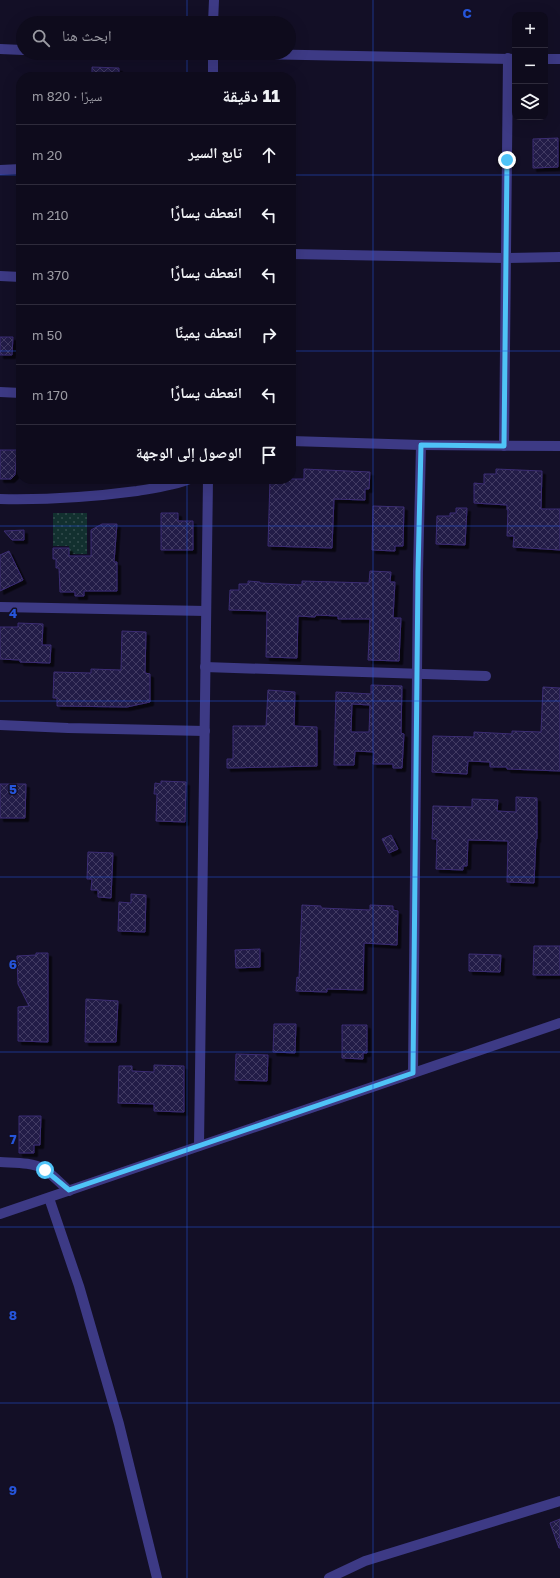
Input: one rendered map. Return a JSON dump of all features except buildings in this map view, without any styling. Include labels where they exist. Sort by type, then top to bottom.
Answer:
[{"type":"street","points":[[213,16],[214,0]]},
{"type":"street","points":[[0,49],[16,50]]},
{"type":"street","points":[[296,54],[512,58],[505,258],[504,446]]},
{"type":"street","points":[[548,59],[560,59]]},
{"type":"street","points":[[213,60],[213,72]]},
{"type":"street","points":[[0,170],[16,170]]},
{"type":"street","points":[[296,254],[505,258],[560,257]]},
{"type":"street","points":[[0,276],[16,277]]},
{"type":"street","points":[[0,392],[16,393]]},
{"type":"street","points":[[296,441],[421,445],[560,446]]},
{"type":"street","points":[[413,1073],[421,445]]},
{"type":"street","points":[[0,499],[33,500],[118,494],[175,484]]},
{"type":"street","points":[[199,1146],[208,484]]},
{"type":"street","points":[[0,607],[206,611]]},
{"type":"street","points":[[205,667],[486,676]]},
{"type":"street","points":[[0,725],[205,731]]},
{"type":"street","points":[[0,1214],[560,1023]]},
{"type":"street","points":[[0,1162],[33,1165],[45,1170],[69,1190]]},
{"type":"street","points":[[49,1198],[79,1286],[120,1424],[157,1578]]},
{"type":"street","points":[[329,1578],[366,1561],[560,1501]]},
{"type":"green space","points":[[53,513],[87,513],[87,554],[69,554],[69,546],[53,546]]},
{"type":"route","points":[[45,1170],[69,1190],[413,1073],[418,572],[421,445],[504,446],[507,160]]}]
